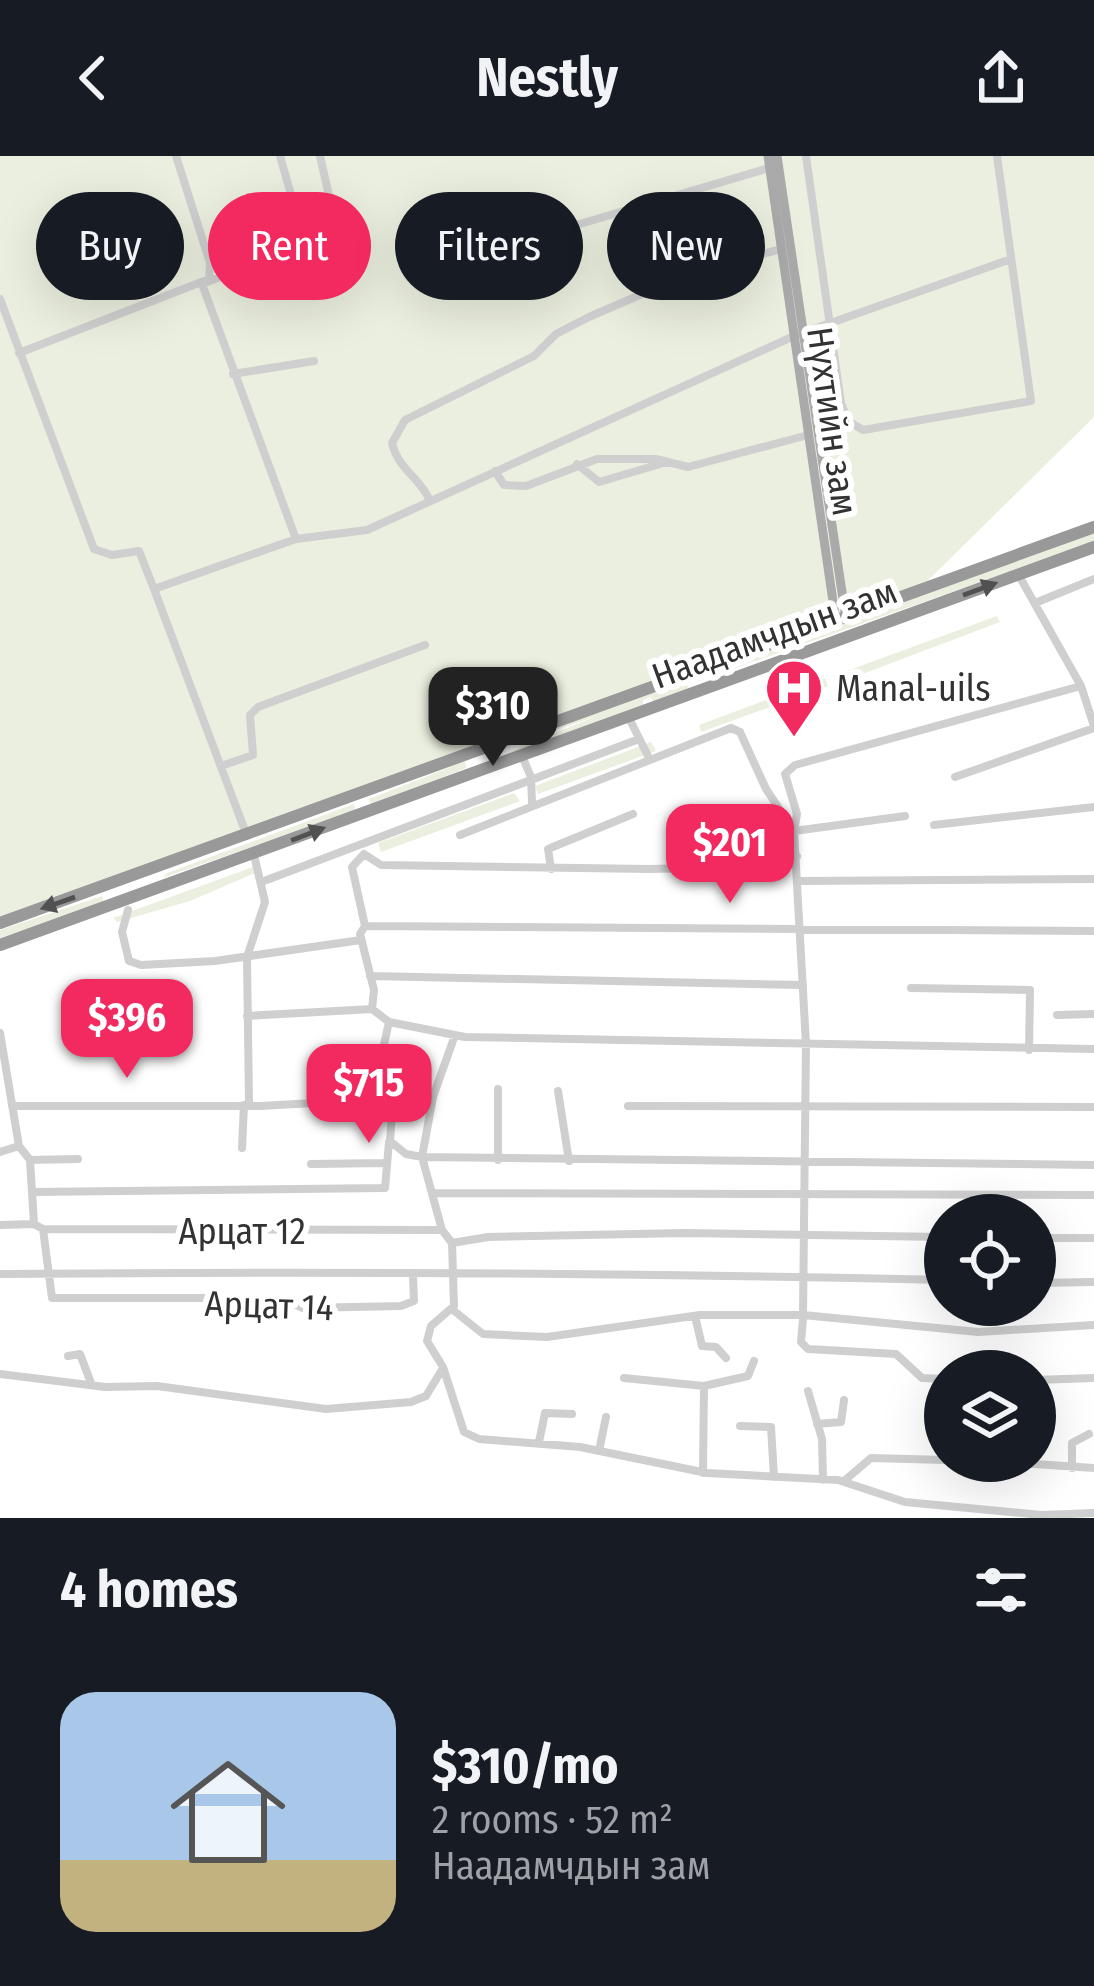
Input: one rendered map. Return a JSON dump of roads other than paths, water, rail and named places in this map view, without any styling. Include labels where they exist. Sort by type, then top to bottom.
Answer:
[{"type":"highway","name":"Наадамчдын зам","points":[[0,923],[470,757],[1094,527]]},
{"type":"highway","name":"Наадамчдын зам","points":[[0,945],[1094,547]]},
{"type":"highway","points":[[781,643],[788,659]]},
{"type":"highway","points":[[692,675],[691,684],[700,692]]},
{"type":"highway","points":[[640,693],[648,702],[647,711]]},
{"type":"highway","points":[[470,757],[476,772]]},
{"type":"highway","points":[[157,868],[165,887]]},
{"type":"highway","points":[[102,887],[110,895],[110,907]]},
{"type":"main road","name":"Нүхтийн зам","points":[[777,156],[808,435],[841,621]]},
{"type":"main road","name":"Нүхтийн зам","points":[[768,162],[841,621]]},
{"type":"street","points":[[176,156],[212,269],[202,284]]},
{"type":"street","points":[[280,156],[292,192]]},
{"type":"street","points":[[320,156],[328,192]]},
{"type":"street","points":[[806,156],[841,403],[848,422],[863,430],[1029,403],[997,156]]},
{"type":"street","points":[[583,222],[768,162]]},
{"type":"street","points":[[430,501],[421,486],[405,476],[395,454],[392,443],[405,420],[522,362],[556,334],[630,297],[694,271],[782,249]]},
{"type":"street","points":[[154,589],[296,539],[367,530],[798,335],[1011,259]]},
{"type":"street","points":[[19,353],[208,282]]},
{"type":"street","points":[[202,284],[296,539]]},
{"type":"street","points":[[0,299],[94,549],[112,555],[139,551],[248,837]]},
{"type":"street","points":[[233,374],[314,361]]},
{"type":"street","points":[[495,471],[504,485],[518,488],[578,464],[605,459],[669,461],[688,467],[808,435]]},
{"type":"street","points":[[578,464],[598,482],[669,461]]},
{"type":"street","points":[[955,777],[1094,727],[1081,686],[1018,574]]},
{"type":"street","points":[[1035,603],[1094,580]]},
{"type":"street","points":[[221,766],[253,755],[250,715],[258,707],[425,645]]},
{"type":"street","points":[[924,1378],[896,1354],[808,1349],[801,1342],[806,1193],[803,929],[794,831],[797,814],[785,774],[795,765],[1081,686]]},
{"type":"street","points":[[629,718],[648,757]]},
{"type":"street","points":[[460,835],[648,757],[736,729],[794,831]]},
{"type":"street","points":[[264,881],[364,849],[531,777],[639,740]]},
{"type":"street","points":[[521,756],[531,777],[532,802]]},
{"type":"street","points":[[766,789],[787,787]]},
{"type":"street","points":[[934,825],[1094,807]]},
{"type":"street","points":[[551,869],[548,849],[633,814]]},
{"type":"street","points":[[794,831],[905,816]]},
{"type":"street","points":[[364,849],[381,865],[551,869],[736,867],[797,856]]},
{"type":"street","points":[[364,849],[352,867],[352,880],[365,926],[362,940],[372,1009]]},
{"type":"street","points":[[242,1148],[247,1104],[247,957],[265,902],[264,881],[254,855]]},
{"type":"street","points":[[798,881],[1094,879]]},
{"type":"street","points":[[128,910],[122,936],[131,962],[247,957],[362,940]]},
{"type":"street","points":[[365,926],[1094,931]]},
{"type":"street","points":[[370,976],[803,985]]},
{"type":"street","points":[[911,988],[1030,990],[1029,1050]]},
{"type":"street","points":[[247,1016],[372,1009],[389,1022],[454,1035],[1094,1049]]},
{"type":"street","points":[[1057,1015],[1094,1014]]},
{"type":"street","points":[[34,1192],[385,1188],[392,1115],[386,1099],[383,1049],[389,1022]]},
{"type":"street","points":[[0,1033],[19,1146],[30,1160],[46,1273]]},
{"type":"street","points":[[454,1035],[433,1097],[422,1157],[442,1230],[452,1243],[453,1310],[483,1334],[547,1337],[695,1316],[803,1317],[978,1332],[1094,1325]]},
{"type":"street","points":[[498,1089],[498,1160]]},
{"type":"street","points":[[558,1091],[568,1161]]},
{"type":"street","points":[[12,1106],[386,1099]]},
{"type":"street","points":[[628,1106],[1094,1107]]},
{"type":"street","points":[[390,1141],[406,1154],[422,1157],[498,1160],[1094,1166]]},
{"type":"street","points":[[0,1152],[19,1146]]},
{"type":"street","points":[[30,1160],[78,1159]]},
{"type":"street","points":[[311,1164],[387,1163]]},
{"type":"street","points":[[432,1193],[1094,1196]]},
{"type":"street","name":"Арцат 12","points":[[0,1225],[442,1230]]},
{"type":"street","points":[[452,1243],[488,1237],[924,1237]]},
{"type":"street","points":[[1056,1238],[1094,1238]]},
{"type":"street","name":"Арцат 14","points":[[46,1273],[48,1294],[58,1299],[280,1298],[323,1309],[411,1306],[413,1277]]},
{"type":"street","points":[[0,1274],[924,1279]]},
{"type":"street","points":[[1056,1282],[1094,1282]]},
{"type":"street","points":[[453,1310],[427,1333],[464,1432],[479,1439],[599,1451],[703,1473],[844,1481],[905,1502],[1042,1515],[1094,1513]]},
{"type":"street","points":[[695,1316],[702,1346],[716,1347],[726,1358]]},
{"type":"street","points":[[68,1356],[80,1354],[92,1384]]},
{"type":"street","points":[[624,1378],[704,1386],[748,1376],[754,1361]]},
{"type":"street","points":[[0,1374],[157,1386],[326,1409],[394,1406],[426,1396],[443,1367]]},
{"type":"street","points":[[1056,1379],[1094,1378]]},
{"type":"street","points":[[703,1473],[704,1386]]},
{"type":"street","points":[[808,1391],[818,1424],[823,1480]]},
{"type":"street","points":[[818,1424],[841,1422],[844,1400]]},
{"type":"street","points":[[539,1442],[545,1413],[572,1414]]},
{"type":"street","points":[[599,1451],[606,1417]]},
{"type":"street","points":[[740,1426],[771,1427],[774,1477]]},
{"type":"street","points":[[1072,1468],[1072,1443],[1089,1434]]},
{"type":"street","points":[[844,1481],[871,1458],[924,1459]]},
{"type":"street","points":[[1056,1467],[1094,1468]]},
{"type":"place","name":"Manal-uils","points":[[794,739]]}]
